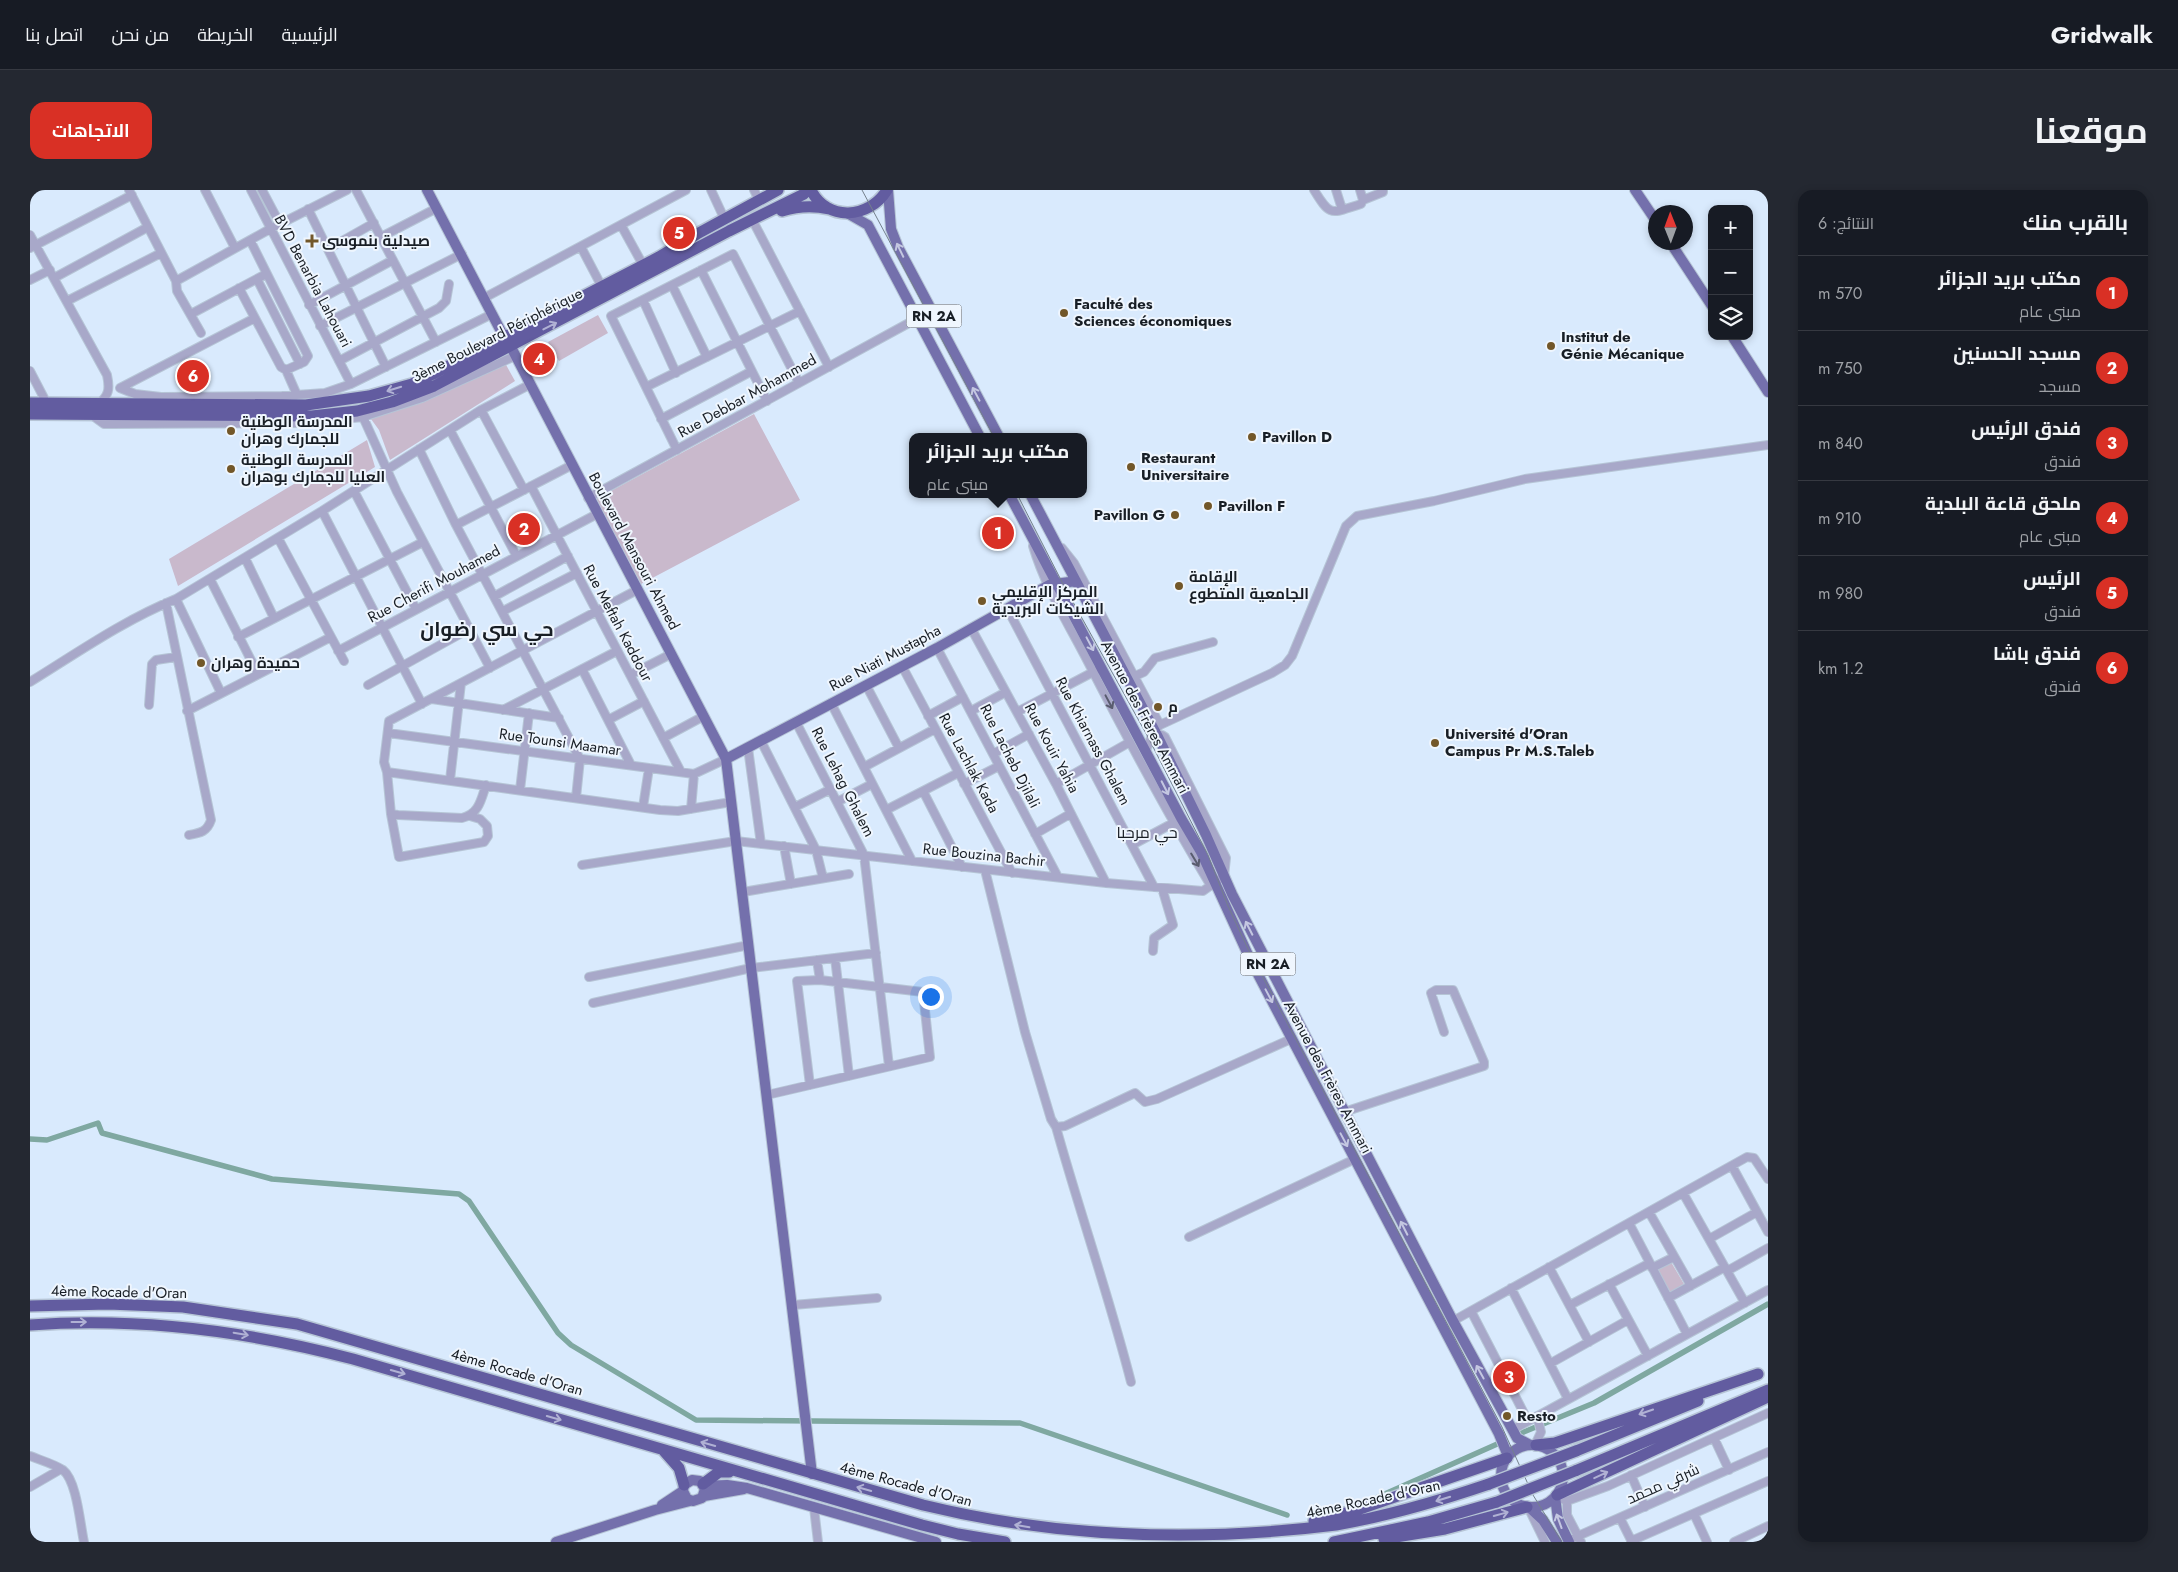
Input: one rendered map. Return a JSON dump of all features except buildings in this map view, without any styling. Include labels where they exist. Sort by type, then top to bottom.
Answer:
[{"type":"highway","name":"3ème Boulevard Périphérique","points":[[30,414],[95,410],[148,404],[306,405],[347,401],[412,384],[510,347],[602,287],[672,250],[757,195],[778,190]]},
{"type":"highway","points":[[643,278],[653,276],[783,210],[802,206],[815,206],[847,213],[868,208],[878,202],[887,190]]},
{"type":"highway","name":"3ème Boulevard Périphérique","points":[[30,403],[71,404],[95,410],[312,416],[357,411],[392,402],[434,386],[804,192]]},
{"type":"highway","points":[[672,250],[804,192],[829,208]]},
{"type":"highway","name":"4ème Rocade d'Oran","points":[[30,1306],[108,1304],[183,1307],[297,1324],[923,1505],[1005,1524],[1052,1531],[1132,1538],[1226,1536],[1337,1525],[1411,1508],[1489,1484],[1576,1451],[1763,1372]]},
{"type":"highway","name":"4ème Rocade d'Oran","points":[[30,1324],[79,1322],[137,1324],[204,1329],[260,1337],[354,1359],[958,1534],[1005,1542]]},
{"type":"highway","points":[[1534,1445],[1555,1443],[1763,1372]]},
{"type":"highway","points":[[1334,1542],[1428,1522],[1497,1502],[1768,1390]]},
{"type":"highway","points":[[1559,1498],[1768,1398]]},
{"type":"highway","points":[[663,1450],[679,1468],[684,1488]]},
{"type":"highway","points":[[1226,1536],[1334,1517],[1506,1453]]},
{"type":"highway","points":[[704,1488],[719,1472],[743,1473]]},
{"type":"highway","points":[[1368,1542],[1445,1529],[1528,1507]]},
{"type":"main road","name":"Boulevard Mansouri Ahmed","points":[[427,190],[726,759]]},
{"type":"main road","name":"RN 2A","points":[[887,190],[891,229],[898,247],[997,433]]},
{"type":"main road","points":[[1635,190],[1648,209]]},
{"type":"main road","name":"RN 2A","points":[[847,213],[868,225],[978,433]]},
{"type":"main road","points":[[1675,250],[1708,300]]},
{"type":"main road","points":[[1735,340],[1768,392]]},
{"type":"main road","name":"Avenue des Frères Ammari","points":[[1011,498],[1098,670],[1146,750],[1177,820],[1201,852],[1213,884],[1220,894],[1246,952],[1499,1434],[1506,1453]]},
{"type":"main road","name":"Avenue des Frères Ammari","points":[[1032,498],[1076,581],[1160,729],[1232,894],[1452,1321],[1514,1434]]},
{"type":"main road","name":"Rue Niati Mustapha","points":[[726,759],[937,648],[1007,608],[1054,585],[1076,581]]},
{"type":"main road","points":[[726,759],[812,1474]]},
{"type":"main road","points":[[1514,1434],[1534,1445],[1550,1450],[1560,1461],[1563,1467],[1563,1482],[1559,1498],[1558,1519],[1574,1540]]},
{"type":"main road","points":[[1534,1445],[1520,1447],[1506,1453],[1501,1475],[1502,1484],[1511,1499],[1528,1507],[1543,1520],[1557,1542]]},
{"type":"main road","points":[[655,1510],[692,1480],[698,1480],[704,1488]]},
{"type":"main road","points":[[684,1488],[685,1497],[690,1501]]},
{"type":"main road","points":[[704,1488],[747,1488],[936,1542]]},
{"type":"main road","points":[[556,1542],[655,1510],[696,1501],[704,1488]]},
{"type":"main road","points":[[1528,1507],[1543,1505],[1559,1498]]},
{"type":"street","points":[[205,190],[236,248]]},
{"type":"street","name":"BVD Benarbia Lahouari","points":[[251,190],[351,384]]},
{"type":"street","points":[[262,190],[280,224]]},
{"type":"street","points":[[176,280],[347,190]]},
{"type":"street","points":[[356,190],[436,342]]},
{"type":"street","points":[[484,298],[686,190]]},
{"type":"street","points":[[712,190],[724,218]]},
{"type":"street","points":[[1314,190],[1326,210],[1332,212],[1361,204],[1363,200],[1383,192],[1383,190]]},
{"type":"street","points":[[1336,190],[1342,210]]},
{"type":"street","points":[[1360,190],[1363,200]]},
{"type":"street","points":[[33,246],[131,193],[176,280],[177,291],[201,334]]},
{"type":"street","points":[[381,236],[437,208]]},
{"type":"street","points":[[308,209],[386,367]]},
{"type":"street","points":[[328,249],[374,223]]},
{"type":"street","points":[[621,225],[644,265]]},
{"type":"street","points":[[755,225],[828,367]]},
{"type":"street","points":[[30,280],[52,274],[148,227]]},
{"type":"street","points":[[30,235],[33,246],[52,274],[107,375],[128,396],[148,404]]},
{"type":"street","points":[[250,240],[308,356],[304,362],[286,370]]},
{"type":"street","points":[[581,246],[602,287]]},
{"type":"street","points":[[68,302],[161,253]]},
{"type":"street","points":[[320,326],[462,254]]},
{"type":"street","points":[[677,450],[611,316],[733,254],[799,383]]},
{"type":"street","points":[[309,305],[393,260]]},
{"type":"street","points":[[701,270],[767,401]]},
{"type":"street","points":[[191,314],[266,274]]},
{"type":"street","points":[[257,279],[300,364]]},
{"type":"street","points":[[339,362],[439,308],[446,301],[449,284]]},
{"type":"street","points":[[672,285],[707,357]]},
{"type":"street","points":[[239,288],[281,367],[286,370],[297,395]]},
{"type":"street","points":[[643,300],[676,372]]},
{"type":"street","points":[[646,387],[800,311]]},
{"type":"street","points":[[120,388],[148,396],[162,397],[325,393],[351,384],[492,314]]},
{"type":"street","points":[[120,388],[255,318]]},
{"type":"street","name":"Rue Debbar Mohammed","points":[[588,498],[918,318]]},
{"type":"street","points":[[107,375],[109,390],[106,398],[95,410],[104,424],[302,423],[363,417],[422,398],[510,347]]},
{"type":"street","points":[[30,371],[44,398]]},
{"type":"street","points":[[661,419],[752,371]]},
{"type":"street","points":[[30,682],[89,645],[210,579],[322,511],[481,410],[529,385]]},
{"type":"street","points":[[30,397],[71,404]]},
{"type":"street","name":"Rue Meftah Kaddour","points":[[481,410],[557,535],[681,772]]},
{"type":"street","points":[[363,417],[386,470],[490,668]]},
{"type":"street","points":[[450,430],[516,555]]},
{"type":"street","points":[[1146,750],[1160,729],[1285,665],[1302,636],[1346,526],[1357,516],[1434,501],[1525,478],[1768,445]]},
{"type":"street","points":[[419,449],[456,525],[580,759],[576,798]]},
{"type":"street","points":[[456,525],[572,465]]},
{"type":"street","points":[[354,491],[416,610]]},
{"type":"street","points":[[322,511],[422,704]]},
{"type":"street","name":"Rue Cherifi Mouhamed","points":[[338,651],[516,555],[597,514]]},
{"type":"street","points":[[1052,537],[1074,563],[1160,729]]},
{"type":"street","points":[[278,538],[344,661]]},
{"type":"street","points":[[238,637],[423,542]]},
{"type":"street","points":[[495,596],[568,556]]},
{"type":"street","points":[[245,558],[274,618]]},
{"type":"street","points":[[503,611],[577,573]]},
{"type":"street","points":[[210,579],[258,674]]},
{"type":"street","points":[[470,816],[480,819],[487,826],[488,836],[484,842],[399,857],[384,762],[389,721],[637,590]]},
{"type":"street","points":[[176,599],[221,693]]},
{"type":"street","points":[[166,603],[211,820],[208,828],[202,832],[189,835]]},
{"type":"street","name":"Rue Khiarnass Ghalem","points":[[1007,608],[1053,692],[1132,845],[1158,888],[1173,925],[1154,938],[1153,951]]},
{"type":"street","name":"Rue Kouir Yahia","points":[[971,628],[1056,784],[1106,883]]},
{"type":"street","points":[[368,685],[469,629]]},
{"type":"street","points":[[187,711],[331,637]]},
{"type":"street","points":[[1133,677],[1144,672],[1155,658],[1213,642]]},
{"type":"street","name":"Rue Lacheb Djilali","points":[[937,648],[1058,877]]},
{"type":"street","points":[[503,710],[618,651]]},
{"type":"street","points":[[630,675],[671,654]]},
{"type":"street","points":[[148,705],[152,664],[156,660],[176,657]]},
{"type":"street","name":"Rue Lachlak Kada","points":[[902,666],[1012,873]]},
{"type":"street","points":[[582,669],[632,765]]},
{"type":"street","points":[[1017,712],[1098,670],[1130,742],[1177,820],[1132,845]]},
{"type":"street","points":[[450,780],[461,683]]},
{"type":"street","points":[[866,685],[899,748]]},
{"type":"street","points":[[971,711],[1006,692]]},
{"type":"street","points":[[928,716],[963,697]]},
{"type":"street","points":[[431,699],[559,718]]},
{"type":"street","points":[[608,720],[644,701]]},
{"type":"street","points":[[831,704],[912,861]]},
{"type":"street","points":[[520,790],[529,713]]},
{"type":"street","points":[[663,738],[704,716]]},
{"type":"street","name":"Rue Lehag Ghalem","points":[[796,722],[864,855]]},
{"type":"street","points":[[864,767],[935,729]]},
{"type":"street","name":"Rue Tounsi Maamar","points":[[388,733],[694,774]]},
{"type":"street","points":[[993,754],[1029,734]]},
{"type":"street","points":[[761,741],[816,850],[823,878]]},
{"type":"street","points":[[1056,784],[1130,742]]},
{"type":"street","points":[[748,748],[761,844]]},
{"type":"street","points":[[691,809],[694,774],[726,759]]},
{"type":"street","points":[[964,784],[1000,766]]},
{"type":"street","points":[[642,808],[649,768]]},
{"type":"street","points":[[387,772],[642,808],[678,811],[731,802]]},
{"type":"street","points":[[886,810],[958,773]]},
{"type":"street","points":[[837,802],[872,784]]},
{"type":"street","points":[[391,814],[462,818],[470,816],[479,808],[486,785]]},
{"type":"street","points":[[795,807],[831,789]]},
{"type":"street","points":[[923,791],[962,867]]},
{"type":"street","points":[[1035,834],[1070,814]]},
{"type":"street","name":"Rue Bouzina Bachir","points":[[582,866],[736,841],[1012,873],[1220,894]]},
{"type":"street","points":[[784,846],[792,884]]},
{"type":"street","points":[[864,855],[889,1066]]},
{"type":"street","points":[[985,870],[1025,1032],[1051,1119],[1056,1127],[1099,1274],[1110,1303],[1132,1382]]},
{"type":"street","points":[[743,892],[848,874]]},
{"type":"street","points":[[1203,891],[1224,876]]},
{"type":"street","points":[[589,977],[749,945]]},
{"type":"street","points":[[593,1003],[752,968],[876,953]]},
{"type":"street","points":[[835,958],[849,1076]]},
{"type":"street","points":[[817,960],[820,980]]},
{"type":"street","points":[[767,1095],[849,1076],[889,1066],[930,1057],[923,992],[820,980],[797,981],[810,1085]]},
{"type":"street","points":[[1344,1112],[1484,1066],[1484,1062],[1453,990],[1436,990],[1431,993],[1444,1032]]},
{"type":"street","points":[[1056,1127],[1065,1126],[1135,1093],[1145,1102],[1157,1099],[1291,1039]]},
{"type":"street","points":[[1452,1321],[1747,1157],[1752,1157],[1768,1179]]},
{"type":"street","points":[[1189,1237],[1355,1159]]},
{"type":"street","points":[[1732,1166],[1768,1232]]},
{"type":"street","points":[[1683,1193],[1745,1303]]},
{"type":"street","points":[[1649,1212],[1691,1286]]},
{"type":"street","points":[[1709,1239],[1756,1212]]},
{"type":"street","points":[[1629,1223],[1687,1334]]},
{"type":"street","points":[[1668,1298],[1768,1248]]},
{"type":"street","points":[[1570,1306],[1609,1284],[1674,1257]]},
{"type":"street","points":[[1549,1267],[1589,1342]]},
{"type":"street","points":[[1609,1284],[1648,1356]]},
{"type":"street","points":[[1511,1288],[1568,1399]]},
{"type":"street","points":[[1514,1434],[1528,1421],[1539,1422],[1568,1399],[1768,1290]]},
{"type":"street","points":[[793,1305],[877,1298]]},
{"type":"street","points":[[1471,1311],[1528,1421]]},
{"type":"street","points":[[1551,1363],[1628,1320]]},
{"type":"street","points":[[1559,1498],[1632,1476],[1768,1413]]},
{"type":"street","points":[[1534,1445],[1540,1435],[1539,1422]]},
{"type":"street","points":[[1714,1438],[1729,1470]]},
{"type":"street","name":"شرفي محمد","points":[[1574,1540],[1768,1452]]},
{"type":"street","points":[[30,1456],[61,1469],[68,1476],[73,1487],[84,1542]]},
{"type":"street","points":[[30,1487],[61,1469]]},
{"type":"street","points":[[1632,1476],[1645,1507]]},
{"type":"street","points":[[1620,1518],[1632,1541],[1768,1481]]},
{"type":"street","points":[[1528,1507],[1545,1542]]},
{"type":"street","points":[[814,1508],[818,1542]]},
{"type":"street","points":[[1694,1514],[1707,1542]]},
{"type":"street","points":[[1734,1542],[1768,1526]]},
{"type":"shaded area","points":[[598,315],[608,333],[559,361],[548,342]]},
{"type":"shaded area","points":[[505,363],[515,381],[390,460],[379,430],[371,419]]},
{"type":"shaded area","points":[[754,414],[800,500],[641,584],[596,499]]},
{"type":"shaded area","points":[[367,440],[375,467],[178,586],[169,559]]},
{"type":"shaded area","points":[[1671,1262],[1684,1284],[1669,1293],[1656,1269]]},
{"type":"waterway","points":[[30,1139],[47,1140],[98,1123],[102,1133],[272,1179],[459,1194],[469,1201],[558,1333],[571,1345],[696,1420],[1020,1423],[1287,1515]]},
{"type":"waterway","points":[[1514,1436],[1594,1403],[1768,1304]]},
{"type":"waterway","points":[[1378,1497],[1504,1441]]},
{"type":"tram line","points":[[862,190],[992,433]]},
{"type":"tram line","points":[[1019,498],[1063,584],[1148,737],[1208,855],[1228,906],[1249,951],[1502,1427],[1533,1495],[1562,1542]]},
{"type":"place","name":"الرئيس","points":[[679,233]]},
{"type":"place","name":"صيدلية بنموسى","points":[[312,241]]},
{"type":"place","name":"Faculté des Sciences économiques","points":[[1064,313]]},
{"type":"place","name":"Institut de Génie Mécanique","points":[[1551,346]]},
{"type":"place","name":"ملحق قاعة البلدية","points":[[539,359]]},
{"type":"place","name":"فندق باشا","points":[[193,376]]},
{"type":"place","name":"المدرسة الوطنية للجمارك وهران","points":[[231,431]]},
{"type":"place","name":"Pavillon D","points":[[1252,437]]},
{"type":"place","name":"Restaurant Universitaire","points":[[1131,467]]},
{"type":"place","name":"المدرسة الوطنية العليا للجمارك بوهران","points":[[231,469]]},
{"type":"place","name":"Pavillon F","points":[[1208,506]]},
{"type":"place","name":"Pavillon G","points":[[1175,515]]},
{"type":"place","name":"مسجد الحسنين","points":[[524,529]]},
{"type":"place","name":"مكتب بريد الجزائر","points":[[998,533]]},
{"type":"place","name":"الإقامة الجامعية المتطوع","points":[[1179,586]]},
{"type":"place","name":"المركز الإقليمي الشيكات البريدية","points":[[982,601]]},
{"type":"place","name":"حميدة وهران","points":[[201,663]]},
{"type":"place","name":"م","points":[[1158,707]]},
{"type":"place","name":"Université d'Oran Campus Pr M.S.Taleb","points":[[1435,743]]},
{"type":"place","name":"فندق الرئيس","points":[[1509,1377]]},
{"type":"place","name":"Resto","points":[[1507,1416]]},
{"type":"district","name":"حي سي رضوان","points":[[487,629]]},
{"type":"district","name":"حي مرحبا","points":[[1147,832]]}]
